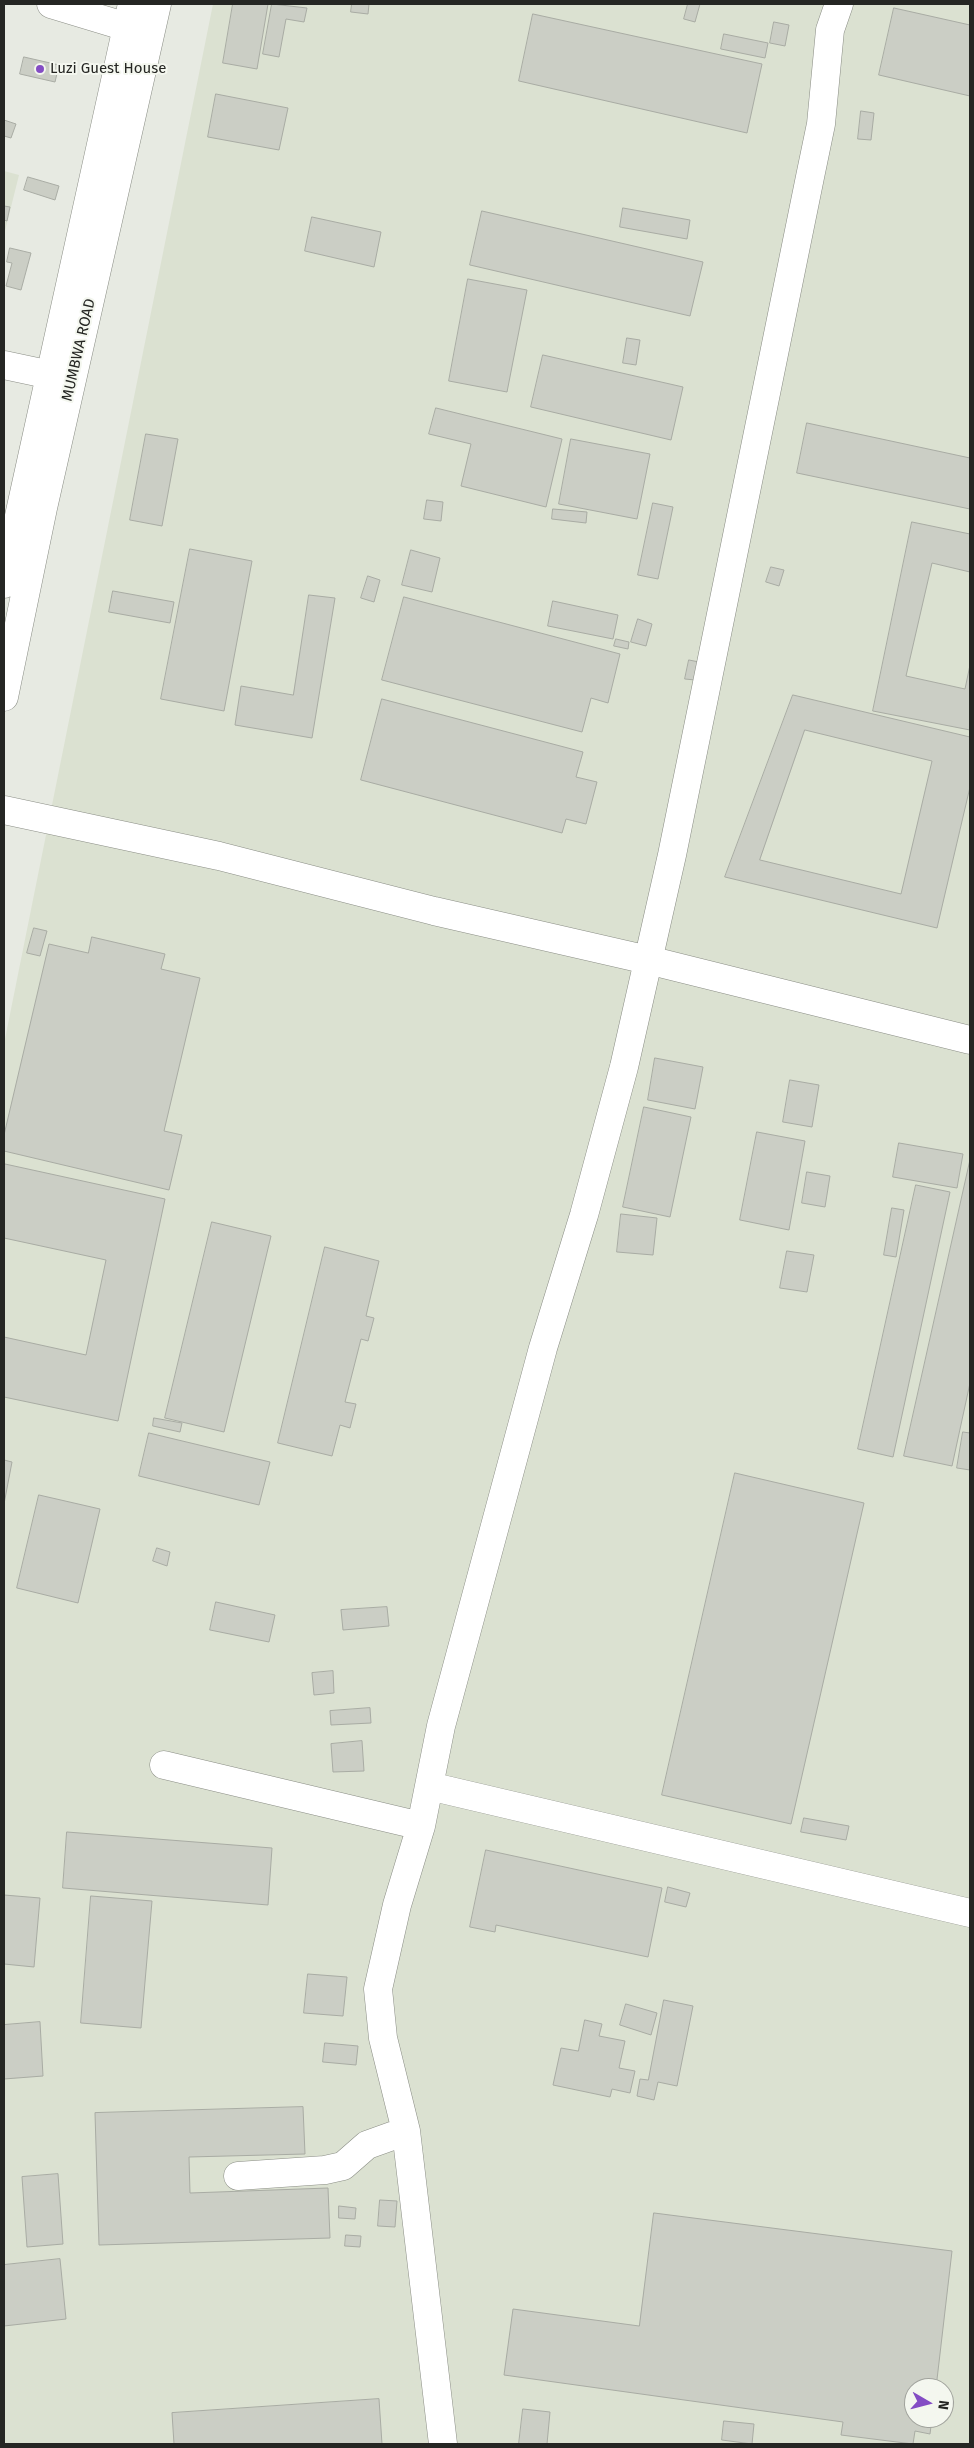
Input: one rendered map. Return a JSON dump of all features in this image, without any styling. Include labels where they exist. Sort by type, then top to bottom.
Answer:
[{"type":"street","points":[[51,4],[130,15]]},
{"type":"street","name":"MUMBWA ROAD","points":[[4,584],[16,552],[157,4]]},
{"type":"street","points":[[443,2444],[406,2131],[383,2038],[378,1989],[397,1905],[421,1826],[441,1726],[543,1348],[584,1215],[624,1067],[672,855],[821,124],[830,30],[839,4]]},
{"type":"street","name":"MUMBWA ROAD","points":[[4,697],[16,552],[50,375],[130,15]]},
{"type":"street","points":[[4,365],[50,375]]},
{"type":"street","points":[[4,810],[219,856],[434,911],[648,960],[970,1040]]},
{"type":"street","points":[[164,1764],[421,1826]]},
{"type":"street","points":[[429,1786],[970,1913]]},
{"type":"street","points":[[238,2176],[325,2170],[343,2166],[367,2145],[406,2131]]},
{"type":"shaded area","points":[[213,4],[970,4],[970,2444],[4,2444],[4,1044]]},
{"type":"shaded area","points":[[4,171],[19,175],[4,235]]},
{"type":"building","points":[[233,4],[268,4],[257,69],[223,63]]},
{"type":"building","points":[[272,4],[307,8],[304,22],[286,19],[279,57],[263,54]]},
{"type":"building","points":[[352,4],[369,4],[368,14],[351,12]]},
{"type":"building","points":[[688,4],[700,4],[695,22],[684,19]]},
{"type":"building","points":[[894,8],[970,25],[970,96],[879,75]]},
{"type":"building","points":[[533,14],[762,64],[747,133],[519,81]]},
{"type":"building","points":[[774,22],[789,25],[785,46],[770,43]]},
{"type":"building","points":[[724,34],[768,43],[765,58],[721,49]]},
{"type":"building","name":"Luzi Guest House","points":[[24,57],[59,65],[55,82],[20,74]]},
{"type":"building","points":[[216,94],[288,108],[279,150],[208,137]]},
{"type":"building","points":[[861,111],[874,113],[871,140],[858,139]]},
{"type":"building","points":[[4,120],[16,124],[11,138],[4,136]]},
{"type":"building","points":[[28,177],[59,186],[55,200],[24,190]]},
{"type":"building","points":[[4,206],[10,207],[7,221],[4,220]]},
{"type":"building","points":[[623,208],[690,220],[687,239],[620,227]]},
{"type":"building","points":[[482,211],[703,262],[690,316],[470,265]]},
{"type":"building","points":[[312,217],[381,232],[374,267],[305,251]]},
{"type":"building","points":[[10,248],[31,253],[21,290],[6,286],[12,263],[7,262]]},
{"type":"building","points":[[468,279],[527,290],[507,392],[449,381]]},
{"type":"building","points":[[627,338],[640,340],[636,365],[623,363]]},
{"type":"building","points":[[543,355],[683,387],[671,440],[531,407]]},
{"type":"building","points":[[436,408],[562,439],[546,507],[461,486],[471,444],[429,434]]},
{"type":"building","points":[[807,423],[970,458],[970,509],[797,473]]},
{"type":"building","points":[[146,434],[178,439],[162,526],[130,520]]},
{"type":"building","points":[[571,439],[650,454],[637,519],[559,504]]},
{"type":"building","points":[[427,500],[443,502],[441,521],[424,519]]},
{"type":"building","points":[[653,503],[673,507],[658,579],[638,575]]},
{"type":"building","points":[[553,509],[587,512],[586,523],[552,519]]},
{"type":"building","points":[[912,522],[970,534],[970,572],[932,563],[906,676],[965,689],[970,665],[970,730],[873,711]]},
{"type":"building","points":[[190,549],[252,561],[224,711],[161,699]]},
{"type":"building","points":[[411,550],[440,558],[432,592],[402,585]]},
{"type":"building","points":[[771,567],[784,570],[779,586],[766,582]]},
{"type":"building","points":[[368,576],[380,580],[374,602],[361,598]]},
{"type":"building","points":[[113,591],[174,602],[170,623],[109,612]]},
{"type":"building","points":[[309,595],[335,598],[312,738],[235,725],[241,686],[293,695]]},
{"type":"building","points":[[404,597],[620,654],[608,703],[591,698],[582,732],[382,680]]},
{"type":"building","points":[[553,601],[618,615],[613,639],[548,626]]},
{"type":"building","points":[[638,619],[652,624],[646,646],[631,642]]},
{"type":"building","points":[[616,639],[629,642],[628,649],[614,646]]},
{"type":"building","points":[[689,660],[699,662],[695,680],[685,679]]},
{"type":"building","points":[[793,695],[970,737],[970,787],[937,928],[725,877]],"holes":[[[805,730],[932,761],[901,894],[760,860]]]},
{"type":"building","points":[[382,699],[583,752],[576,777],[597,782],[586,824],[566,819],[562,833],[361,780]]},
{"type":"building","points":[[34,928],[47,931],[40,956],[27,953]]},
{"type":"building","points":[[92,937],[165,954],[161,969],[200,978],[164,1131],[182,1135],[169,1190],[4,1151],[4,1135],[49,944],[88,953]]},
{"type":"building","points":[[655,1058],[703,1067],[695,1109],[648,1100]]},
{"type":"building","points":[[790,1080],[819,1085],[812,1127],[783,1122]]},
{"type":"building","points":[[644,1107],[691,1117],[670,1217],[623,1207]]},
{"type":"building","points":[[757,1132],[805,1141],[789,1230],[740,1220]]},
{"type":"building","points":[[899,1143],[963,1154],[957,1188],[893,1177]]},
{"type":"building","points":[[970,1160],[970,1383],[952,1466],[904,1456]]},
{"type":"building","points":[[5,1164],[165,1199],[118,1421],[4,1397],[4,1337],[86,1355],[106,1260],[4,1238]]},
{"type":"building","points":[[807,1172],[830,1176],[825,1207],[802,1203]]},
{"type":"building","points":[[916,1185],[950,1192],[893,1457],[858,1449]]},
{"type":"building","points":[[892,1208],[904,1210],[896,1257],[884,1255]]},
{"type":"building","points":[[621,1214],[657,1218],[653,1255],[617,1252]]},
{"type":"building","points":[[212,1222],[271,1236],[224,1432],[165,1418]]},
{"type":"building","points":[[325,1247],[379,1261],[366,1316],[374,1318],[368,1341],[361,1339],[345,1402],[356,1404],[350,1428],[340,1425],[332,1456],[278,1443]]},
{"type":"building","points":[[787,1251],[814,1255],[807,1292],[780,1288]]},
{"type":"building","points":[[154,1418],[182,1423],[180,1432],[153,1426]]},
{"type":"building","points":[[963,1432],[970,1433],[970,1470],[957,1468]]},
{"type":"building","points":[[149,1433],[270,1462],[259,1505],[139,1476]]},
{"type":"building","points":[[4,1460],[12,1462],[4,1504]]},
{"type":"building","points":[[735,1473],[864,1503],[791,1824],[662,1795]]},
{"type":"building","points":[[39,1495],[100,1509],[78,1603],[17,1588]]},
{"type":"building","points":[[157,1548],[170,1552],[167,1566],[153,1561]]},
{"type":"building","points":[[216,1602],[275,1615],[269,1642],[210,1630]]},
{"type":"building","points":[[387,1607],[389,1626],[343,1630],[341,1610]]},
{"type":"building","points":[[333,1671],[334,1693],[314,1695],[312,1673]]},
{"type":"building","points":[[370,1708],[371,1723],[331,1725],[330,1711]]},
{"type":"building","points":[[362,1741],[364,1771],[333,1772],[331,1744]]},
{"type":"building","points":[[804,1818],[849,1826],[846,1840],[801,1832]]},
{"type":"building","points":[[67,1832],[272,1848],[268,1905],[63,1888]]},
{"type":"building","points":[[486,1850],[662,1888],[648,1957],[496,1925],[495,1932],[470,1927]]},
{"type":"building","points":[[668,1887],[690,1893],[686,1907],[665,1902]]},
{"type":"building","points":[[4,1895],[40,1898],[34,1967],[4,1964]]},
{"type":"building","points":[[91,1896],[152,1901],[141,2028],[81,2023]]},
{"type":"building","points":[[308,1974],[347,1977],[343,2016],[304,2013]]},
{"type":"building","points":[[664,2000],[693,2006],[677,2086],[658,2082],[654,2100],[637,2096],[640,2079],[648,2080]]},
{"type":"building","points":[[626,2004],[657,2013],[651,2035],[620,2025]]},
{"type":"building","points":[[585,2020],[602,2024],[599,2036],[625,2041],[619,2068],[635,2071],[630,2093],[612,2089],[610,2097],[553,2085],[561,2048],[578,2051]]},
{"type":"building","points":[[40,2022],[43,2076],[4,2079],[4,2025]]},
{"type":"building","points":[[325,2043],[358,2046],[356,2065],[323,2062]]},
{"type":"building","points":[[303,2107],[305,2154],[189,2157],[190,2193],[328,2188],[330,2238],[99,2245],[95,2113]]},
{"type":"building","points":[[58,2174],[63,2244],[27,2247],[22,2177]]},
{"type":"building","points":[[380,2200],[397,2201],[395,2227],[378,2226]]},
{"type":"building","points":[[339,2206],[356,2208],[355,2219],[339,2218]]},
{"type":"building","points":[[654,2213],[952,2251],[937,2378],[904,2378],[904,2428],[931,2428],[930,2434],[915,2431],[913,2444],[841,2435],[843,2422],[504,2375],[513,2309],[639,2326]]},
{"type":"building","points":[[346,2235],[361,2236],[360,2247],[345,2246]]},
{"type":"building","points":[[60,2259],[66,2319],[4,2326],[4,2265]]},
{"type":"building","points":[[379,2399],[382,2444],[174,2444],[172,2413]]},
{"type":"building","points":[[523,2409],[550,2412],[547,2444],[519,2444]]},
{"type":"building","points":[[724,2421],[754,2424],[752,2444],[722,2440]]},
{"type":"place","name":"Luzi Guest House","points":[[40,69]]}]
